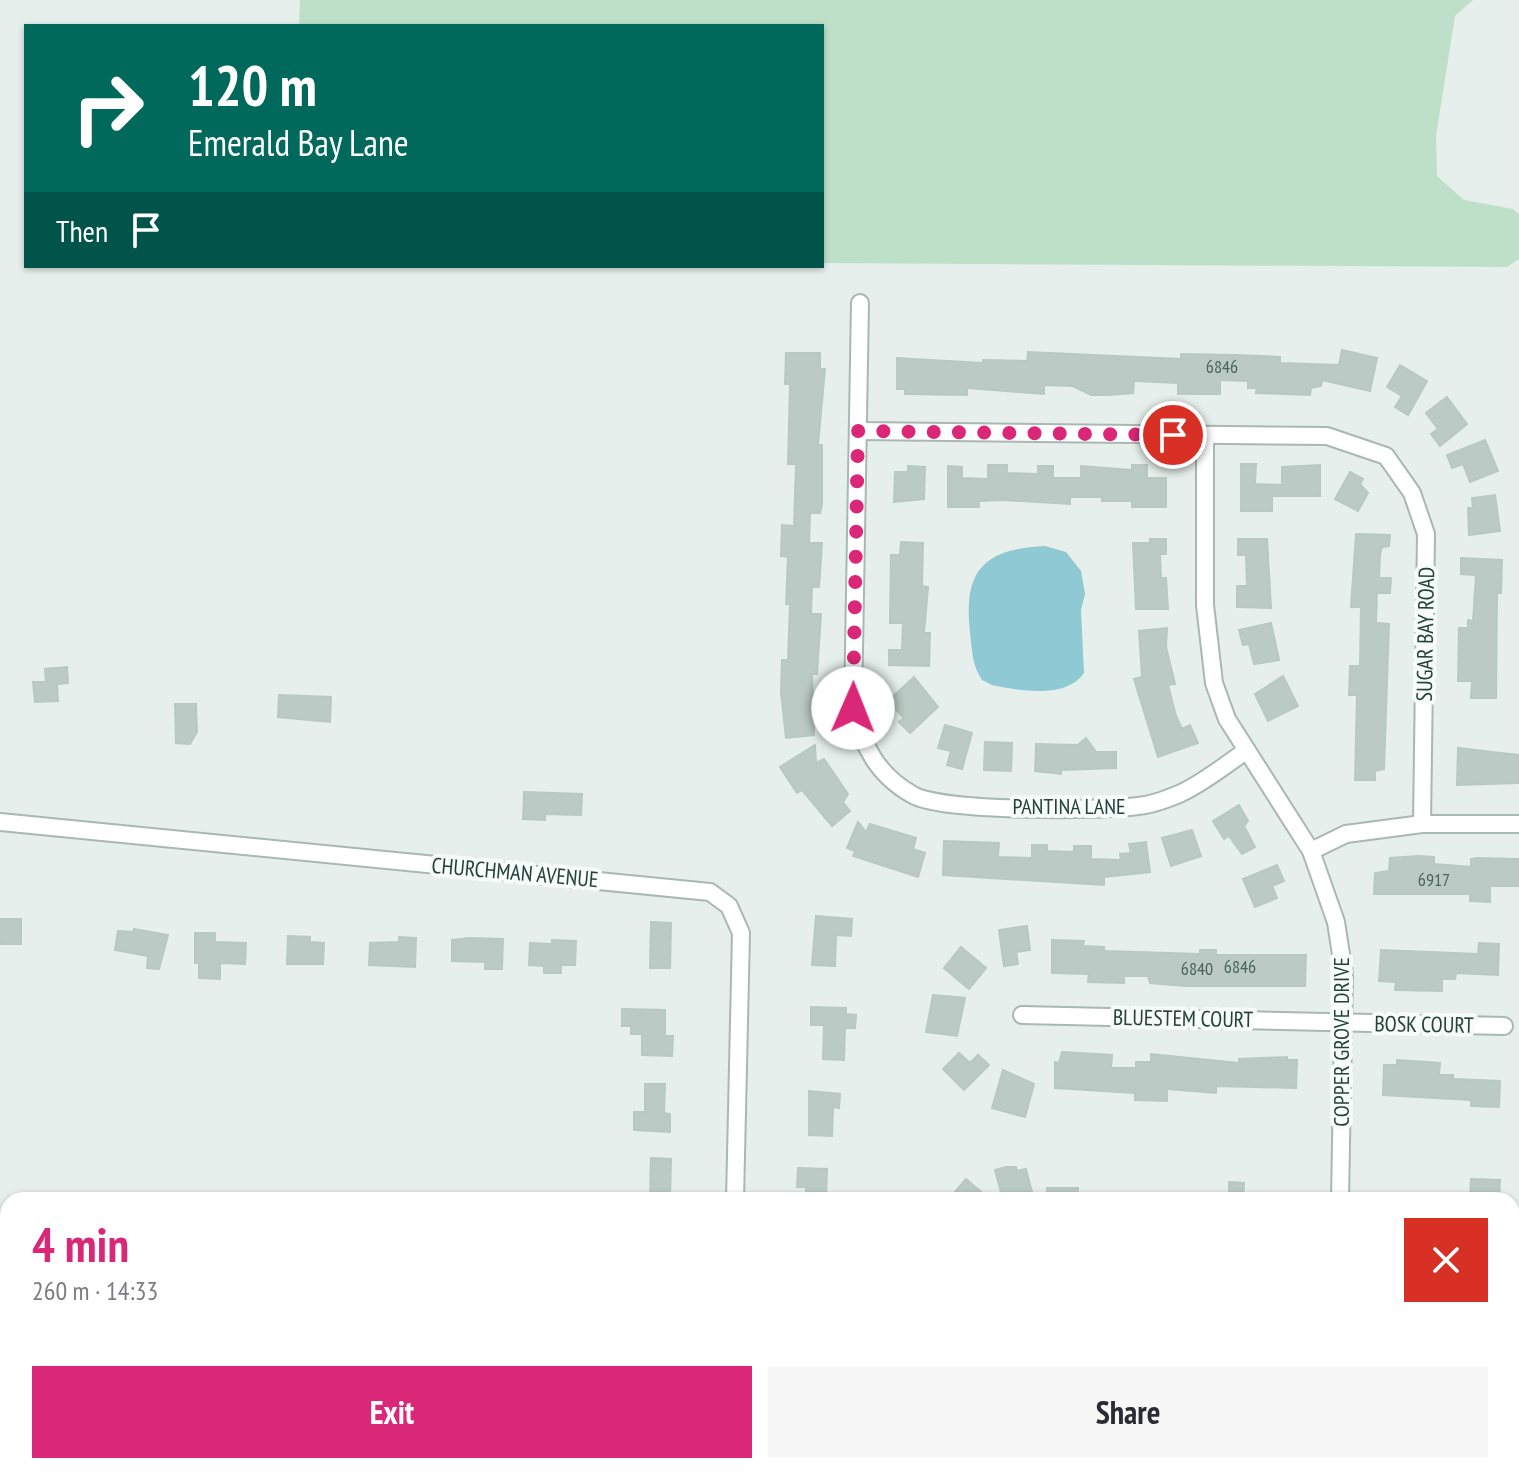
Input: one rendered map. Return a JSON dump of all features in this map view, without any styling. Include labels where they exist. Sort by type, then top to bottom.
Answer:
[{"type":"street","points":[[860,303],[858,431],[1205,435]]},
{"type":"street","name":"PANTINA LANE","points":[[858,431],[853,708],[863,744],[885,775],[916,797],[950,805],[1111,809],[1142,806],[1180,794],[1246,751]]},
{"type":"street","name":"SUGAR BAY ROAD","points":[[1205,435],[1327,436],[1386,456],[1412,493],[1426,534],[1422,824]]},
{"type":"street","name":"COPPER GROVE DRIVE","points":[[1205,435],[1205,605],[1214,683],[1227,719],[1311,851],[1336,922],[1344,974],[1340,1192]]},
{"type":"street","name":"CHURCHMAN AVENUE","points":[[0,822],[710,892],[729,906],[741,933],[735,1192]]},
{"type":"street","points":[[1311,851],[1346,834],[1422,824],[1519,824]]},
{"type":"street","name":"BLUESTEM COURT","points":[[1022,1015],[1344,1022]]},
{"type":"street","name":"BOSK COURT","points":[[1344,1022],[1504,1026]]},
{"type":"green space","points":[[300,0],[1473,0],[1455,16],[1436,136],[1437,176],[1464,200],[1513,209],[1519,214],[1519,259],[1507,267],[824,263],[824,24],[299,24]]},
{"type":"water","points":[[1045,546],[1066,552],[1081,571],[1085,594],[1081,610],[1084,673],[1066,687],[1054,690],[1029,691],[992,685],[982,680],[972,651],[969,610],[975,578],[982,566],[993,558],[1024,548]]},
{"type":"building","points":[[1342,350],[1377,358],[1370,391],[1322,380],[1321,386],[1311,388],[1310,395],[1256,393],[1257,388],[1248,388],[1248,381],[1220,380],[1220,394],[1178,394],[1178,383],[1134,381],[1133,393],[1109,395],[1091,395],[1073,386],[1044,385],[1044,394],[967,388],[967,395],[905,394],[905,389],[897,389],[897,358],[983,363],[983,360],[1027,361],[1028,352],[1181,359],[1181,354],[1280,357],[1280,363],[1339,365]]},
{"type":"building","points":[[786,353],[820,353],[820,369],[825,369],[818,445],[822,445],[822,504],[820,513],[810,513],[809,543],[822,543],[819,587],[812,587],[811,614],[821,614],[817,674],[812,674],[814,735],[786,738],[781,692],[782,660],[788,660],[790,604],[786,604],[788,557],[781,556],[782,525],[794,526],[796,464],[788,464],[790,384],[785,384]]},
{"type":"building","points":[[1400,365],[1427,381],[1408,415],[1395,407],[1402,396],[1387,387]]},
{"type":"building","points":[[1447,397],[1467,424],[1440,446],[1431,434],[1438,429],[1426,413]]},
{"type":"building","points":[[1485,440],[1498,471],[1470,482],[1463,464],[1452,468],[1447,455]]},
{"type":"building","points":[[1241,464],[1256,464],[1255,484],[1282,485],[1282,467],[1320,465],[1320,496],[1272,496],[1272,511],[1241,511]]},
{"type":"building","points":[[988,465],[1007,465],[1007,473],[1038,474],[1038,466],[1053,466],[1053,478],[1081,478],[1081,466],[1132,470],[1132,465],[1147,465],[1147,478],[1166,478],[1166,507],[1132,507],[1132,501],[1070,497],[1070,504],[1003,500],[979,501],[979,507],[948,507],[948,466],[962,467],[962,478],[988,479]]},
{"type":"building","points":[[908,466],[925,467],[924,499],[894,502],[895,472],[908,472]]},
{"type":"building","points":[[1350,472],[1363,479],[1360,484],[1368,493],[1358,511],[1335,499]]},
{"type":"building","points":[[1495,495],[1500,531],[1469,535],[1468,508],[1473,508],[1472,498]]},
{"type":"building","points":[[1356,534],[1390,535],[1389,546],[1382,547],[1380,554],[1379,578],[1391,578],[1390,593],[1377,593],[1376,623],[1389,624],[1384,769],[1375,771],[1375,780],[1355,780],[1357,695],[1349,695],[1350,666],[1360,666],[1361,607],[1351,607]]},
{"type":"building","points":[[1150,539],[1166,539],[1166,554],[1160,554],[1161,578],[1166,578],[1168,609],[1136,609],[1133,543],[1150,543]]},
{"type":"building","points":[[1238,539],[1267,539],[1271,608],[1237,607],[1237,586],[1247,586],[1246,555],[1238,555]]},
{"type":"building","points":[[901,542],[923,543],[922,586],[928,587],[924,633],[930,633],[929,666],[889,665],[889,650],[902,650],[903,623],[890,623],[891,555],[900,555]]},
{"type":"building","points":[[1461,558],[1502,560],[1501,593],[1497,593],[1496,698],[1471,698],[1472,681],[1458,681],[1459,628],[1468,628],[1468,620],[1473,621],[1476,575],[1461,574]]},
{"type":"building","points":[[1271,623],[1279,660],[1254,664],[1249,644],[1243,645],[1239,630]]},
{"type":"building","points":[[1167,628],[1166,647],[1175,684],[1168,685],[1176,716],[1182,729],[1190,725],[1198,743],[1158,757],[1134,679],[1142,677],[1139,631]]},
{"type":"building","points":[[67,667],[68,683],[57,684],[58,701],[35,702],[33,682],[46,682],[45,669]]},
{"type":"building","points":[[1283,676],[1298,706],[1268,721],[1255,694]]},
{"type":"building","points":[[914,677],[938,707],[910,733],[899,722],[904,718],[888,701]]},
{"type":"building","points":[[279,695],[331,697],[330,722],[278,717]]},
{"type":"building","points":[[175,704],[196,704],[197,732],[190,744],[176,743]]},
{"type":"building","points":[[945,725],[972,733],[962,769],[947,765],[951,751],[938,748]]},
{"type":"building","points":[[1086,738],[1096,752],[1116,752],[1116,768],[1061,770],[1061,774],[1035,771],[1036,744],[1078,745]]},
{"type":"building","points":[[985,742],[1012,743],[1011,771],[984,770]]},
{"type":"building","points":[[815,745],[816,763],[824,759],[848,794],[843,802],[850,811],[832,826],[802,790],[797,793],[780,767]]},
{"type":"building","points":[[1458,748],[1519,755],[1519,783],[1457,785]]},
{"type":"building","points":[[524,792],[582,794],[581,815],[545,814],[545,820],[523,819]]},
{"type":"building","points":[[1239,805],[1248,821],[1244,826],[1255,847],[1242,854],[1229,836],[1224,839],[1213,821]]},
{"type":"building","points":[[858,822],[866,832],[870,824],[916,838],[913,849],[925,853],[918,877],[853,856],[855,851],[847,848]]},
{"type":"building","points":[[1192,830],[1201,856],[1171,866],[1162,838]]},
{"type":"building","points":[[944,841],[999,843],[998,857],[1032,858],[1032,845],[1047,845],[1047,851],[1074,852],[1074,846],[1091,846],[1091,859],[1121,860],[1120,854],[1131,853],[1129,844],[1146,842],[1150,872],[1104,877],[1104,885],[943,875]]},
{"type":"building","points":[[1434,857],[1434,864],[1471,867],[1471,859],[1477,858],[1519,859],[1519,886],[1490,886],[1490,902],[1470,901],[1470,894],[1374,894],[1375,873],[1389,871],[1390,858]]},
{"type":"building","points":[[1277,865],[1284,881],[1272,886],[1277,898],[1255,907],[1243,879]]},
{"type":"building","points":[[816,916],[852,919],[851,936],[836,935],[835,966],[812,965]]},
{"type":"building","points":[[0,919],[21,919],[21,944],[0,944]]},
{"type":"building","points":[[651,922],[671,923],[670,968],[650,968]]},
{"type":"building","points":[[1027,926],[1030,950],[1016,952],[1018,964],[1004,966],[999,930]]},
{"type":"building","points":[[134,929],[168,935],[159,969],[147,968],[148,956],[115,950],[118,931],[133,932]]},
{"type":"building","points":[[195,933],[215,933],[215,942],[246,943],[245,964],[220,963],[220,979],[199,978],[199,963],[195,963]]},
{"type":"building","points":[[288,936],[310,937],[310,942],[324,943],[323,964],[287,964]]},
{"type":"building","points":[[399,937],[416,938],[415,967],[369,965],[370,943],[399,942]]},
{"type":"building","points":[[503,939],[502,969],[485,969],[485,962],[452,961],[452,940]]},
{"type":"building","points":[[552,940],[576,941],[575,965],[561,965],[561,973],[544,973],[544,966],[529,965],[530,943],[552,944]]},
{"type":"building","points":[[1052,940],[1084,941],[1083,946],[1104,947],[1104,951],[1200,954],[1200,950],[1216,950],[1216,955],[1306,955],[1305,986],[1186,986],[1150,983],[1148,976],[1124,976],[1124,983],[1088,982],[1089,974],[1052,973]]},
{"type":"building","points":[[1479,943],[1499,944],[1498,975],[1456,973],[1455,979],[1442,979],[1442,991],[1395,990],[1396,982],[1379,981],[1381,950],[1478,954]]},
{"type":"building","points":[[961,947],[986,968],[969,989],[944,968]]},
{"type":"building","points":[[933,995],[965,998],[957,1036],[926,1032]]},
{"type":"building","points":[[811,1007],[846,1008],[846,1014],[856,1015],[855,1028],[845,1028],[844,1060],[823,1059],[824,1025],[811,1025]]},
{"type":"building","points":[[622,1009],[665,1010],[665,1036],[673,1036],[672,1056],[642,1055],[642,1034],[631,1034],[631,1026],[622,1026]]},
{"type":"building","points":[[1062,1052],[1112,1055],[1111,1068],[1136,1068],[1136,1062],[1151,1062],[1151,1054],[1239,1063],[1239,1059],[1287,1057],[1287,1060],[1297,1060],[1296,1088],[1216,1086],[1216,1093],[1167,1089],[1167,1101],[1135,1100],[1135,1093],[1055,1088],[1055,1062],[1059,1063]]},
{"type":"building","points":[[959,1053],[970,1063],[978,1055],[989,1065],[964,1090],[943,1069]]},
{"type":"building","points":[[1397,1060],[1440,1063],[1439,1075],[1453,1075],[1453,1079],[1500,1081],[1499,1107],[1471,1106],[1471,1100],[1383,1095],[1384,1065],[1397,1065]]},
{"type":"building","points":[[1003,1070],[1034,1084],[1025,1117],[992,1108]]},
{"type":"building","points":[[645,1084],[665,1084],[664,1113],[670,1114],[670,1132],[634,1130],[634,1112],[645,1112]]},
{"type":"building","points":[[809,1091],[840,1094],[839,1108],[833,1107],[832,1136],[809,1135]]},
{"type":"building","points":[[651,1158],[671,1159],[670,1192],[650,1192]]},
{"type":"building","points":[[1006,1167],[1016,1167],[1017,1171],[1026,1169],[1032,1192],[1001,1192],[995,1170]]},
{"type":"building","points":[[798,1168],[827,1169],[826,1192],[806,1192],[806,1187],[797,1187]]},
{"type":"building","points":[[966,1179],[981,1192],[955,1192]]},
{"type":"building","points":[[1471,1179],[1500,1180],[1499,1192],[1470,1192]]},
{"type":"building","points":[[1229,1182],[1244,1183],[1243,1192],[1229,1192]]},
{"type":"building","points":[[1047,1188],[1078,1188],[1078,1192],[1047,1192]]},
{"type":"route","points":[[853,708],[858,431],[1173,435]]}]
